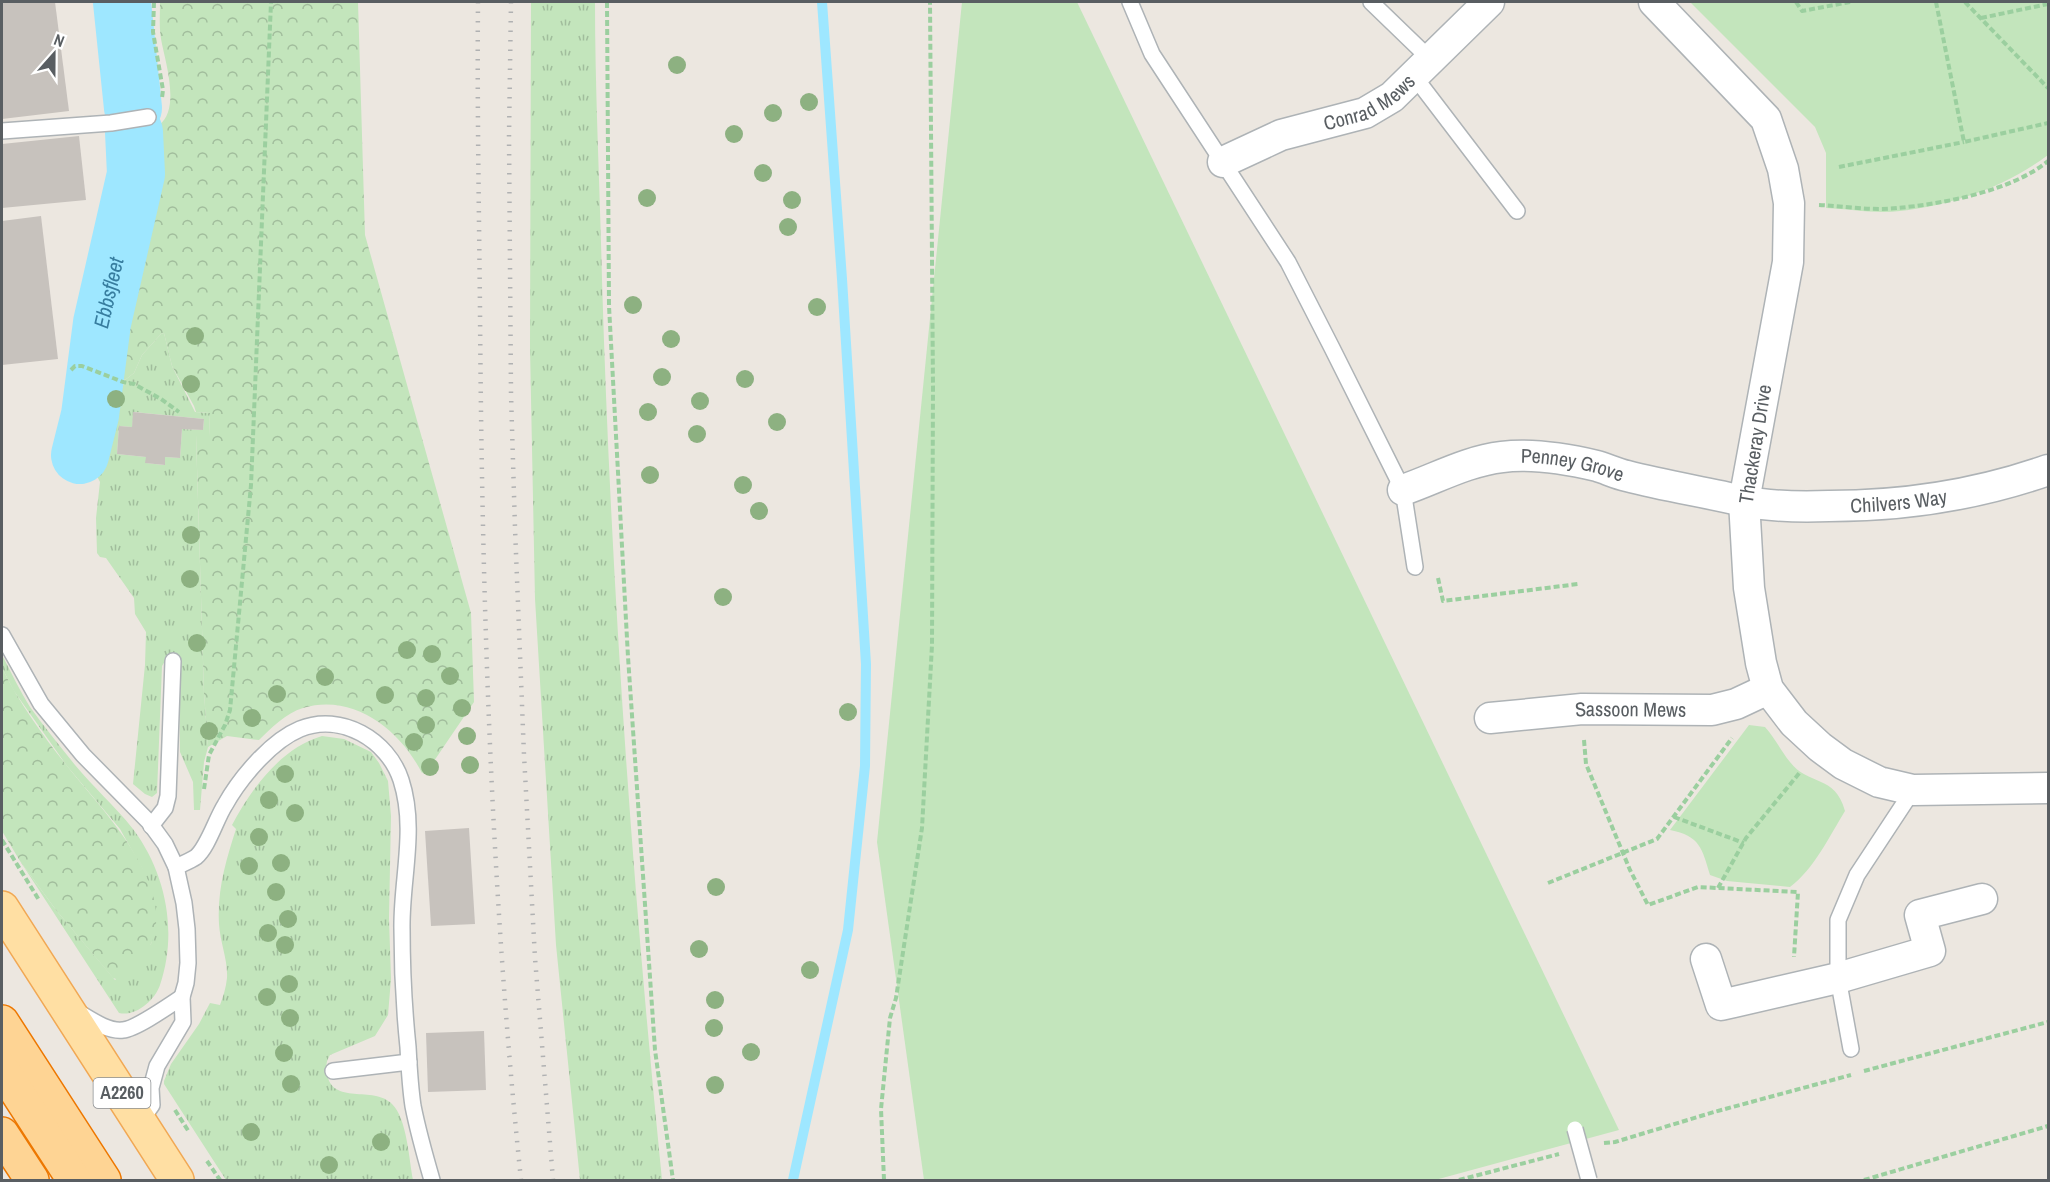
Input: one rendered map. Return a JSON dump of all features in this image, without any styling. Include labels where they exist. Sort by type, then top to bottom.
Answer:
[{"type":"highway","points":[[2,1022],[104,1180]]},
{"type":"highway","points":[[2,1069],[74,1180]]},
{"type":"highway","points":[[2,1134],[32,1180]]},
{"type":"main road","name":"A2260","points":[[2,908],[177,1180]]},
{"type":"street","name":"Conrad Mews","points":[[1223,162],[1281,135],[1365,113],[1397,93],[1489,2]]},
{"type":"street","name":"Thackeray Drive","points":[[1654,2],[1766,119],[1784,169],[1789,203],[1788,262],[1744,501],[1749,588],[1761,663],[1768,689],[1794,723],[1820,747],[1869,779],[1889,786],[1913,790],[2049,788]]},
{"type":"street","name":"Penney Grove","points":[[1403,490],[1484,460],[1534,456],[1596,466],[1627,476],[1744,501]]},
{"type":"street","name":"Chilvers Way","points":[[1744,501],[1798,507],[1900,504],[1961,495],[2049,470]]},
{"type":"street","name":"Sassoon Mews","points":[[1490,718],[1582,709],[1712,710],[1736,704],[1768,689]]},
{"type":"street","points":[[1706,959],[1721,1005],[1792,990],[1930,951],[1920,915],[1982,899]]},
{"type":"lane","points":[[1130,2],[1152,54],[1288,262],[1403,490],[1415,567]]},
{"type":"lane","points":[[1371,2],[1422,67],[1517,211]]},
{"type":"lane","points":[[2,131],[103,124],[148,117]]},
{"type":"lane","points":[[2,635],[41,704],[83,755],[151,826],[170,852],[176,867],[187,923],[188,963],[182,997],[183,1022],[160,1060],[151,1087],[152,1105],[140,1122]]},
{"type":"lane","points":[[151,826],[165,808],[168,796],[173,661]]},
{"type":"lane","points":[[176,867],[199,854],[236,788],[260,760],[277,743],[303,728],[322,723],[343,726],[366,736],[384,750],[399,774],[407,814],[407,865],[402,928],[409,1062],[413,1107],[432,1180]]},
{"type":"lane","points":[[1851,1049],[1838,978],[1838,920],[1857,875],[1913,790]]},
{"type":"lane","points":[[66,1006],[105,1026],[122,1030],[154,1015],[182,997]]},
{"type":"lane","points":[[333,1071],[409,1062]]},
{"type":"lane","points":[[1575,1129],[1589,1180]]},
{"type":"path","points":[[148,117],[156,113],[163,94],[153,32],[154,2]]},
{"type":"path","points":[[216,822],[203,801],[209,755],[230,710],[251,486],[270,2]]},
{"type":"path","points":[[607,2],[609,306],[628,657],[655,1050],[673,1180]]},
{"type":"path","points":[[884,1180],[881,1109],[890,1018],[896,998],[922,828],[932,645],[933,387],[930,2]]},
{"type":"path","points":[[1796,2],[1802,10],[1850,2]]},
{"type":"path","points":[[1935,2],[1964,142]]},
{"type":"path","points":[[1965,2],[2048,87]]},
{"type":"path","points":[[1981,18],[2049,4]]},
{"type":"path","points":[[1839,167],[2049,123]]},
{"type":"path","points":[[1789,203],[1895,208],[1982,194],[2037,170],[2049,161]]},
{"type":"path","points":[[71,370],[75,366],[81,366],[123,382],[132,383],[147,390],[179,412]]},
{"type":"path","points":[[1415,567],[1434,564],[1443,601],[1578,584]]},
{"type":"path","points":[[1582,709],[1586,764],[1622,852],[1648,905],[1698,887],[1798,892],[1792,990]]},
{"type":"path","points":[[1548,883],[1657,839],[1733,737]]},
{"type":"path","points":[[1718,888],[1744,843],[1820,747]]},
{"type":"path","points":[[1674,817],[1744,843]]},
{"type":"path","points":[[1863,1072],[2049,1022]]},
{"type":"path","points":[[1601,1143],[1615,1142],[1714,1112],[1851,1075]]},
{"type":"path","points":[[1864,1180],[2049,1126]]},
{"type":"path","points":[[1459,1180],[1568,1152]]},
{"type":"green space","points":[[160,2],[358,2],[365,235],[471,613],[474,702],[434,761],[422,773],[413,757],[388,730],[357,711],[340,706],[322,705],[303,708],[285,717],[259,740],[227,736],[208,747],[204,693],[196,435],[209,436],[210,413],[196,412],[172,366],[164,333],[142,355],[134,373],[125,380],[85,359],[90,358],[95,289],[109,200],[108,134],[154,128],[166,118],[169,108],[170,84],[160,34]]},
{"type":"green space","points":[[531,2],[595,2],[606,393],[617,618],[641,956],[662,1180],[580,1180],[556,945],[535,599],[530,348]]},
{"type":"green space","points":[[962,2],[1077,2],[1619,1130],[1435,1180],[924,1180],[877,842]]},
{"type":"green space","points":[[1690,2],[2048,2],[2048,155],[1996,185],[1978,193],[1939,204],[1891,212],[1826,208],[1826,153],[1815,127]]},
{"type":"green space","points":[[164,333],[172,366],[195,412],[210,413],[209,436],[196,436],[204,693],[208,747],[204,762],[200,810],[194,810],[193,782],[180,752],[179,661],[165,661],[162,666],[157,793],[152,797],[133,784],[145,665],[146,632],[135,614],[134,598],[106,558],[100,557],[97,553],[96,518],[100,482],[94,470],[70,464],[72,458],[103,464],[113,415],[125,380],[134,373],[142,355]],"holes":[[[134,412],[204,419],[203,430],[182,429],[180,458],[165,457],[164,465],[146,463],[146,457],[117,454],[119,426],[132,427]]]},
{"type":"green space","points":[[85,370],[123,383],[113,415],[103,465],[60,456],[64,437],[58,433]]},
{"type":"green space","points":[[2,655],[26,701],[41,722],[82,773],[133,829],[154,864],[166,904],[168,944],[158,991],[138,1010],[125,1014],[119,1013],[20,861],[56,910],[115,980],[151,944],[155,925],[142,868],[120,829],[67,766],[14,691],[2,668]]},
{"type":"green space","points":[[2,668],[32,719],[116,826],[146,874],[154,899],[156,923],[147,951],[119,980],[113,978],[56,910],[20,861],[2,831]]},
{"type":"green space","points":[[1749,725],[1765,727],[1797,769],[1835,791],[1845,811],[1814,862],[1790,887],[1727,881],[1710,875],[1702,850],[1694,840],[1670,830]]},
{"type":"green space","points":[[322,736],[344,739],[371,752],[388,781],[391,816],[389,918],[391,979],[388,1015],[375,1036],[330,1055],[327,1073],[330,1083],[336,1089],[384,1099],[397,1110],[404,1129],[413,1180],[226,1180],[164,1081],[171,1064],[199,1024],[210,1003],[220,1005],[227,982],[220,931],[219,899],[236,829],[232,825],[258,784],[281,760],[293,750]]},
{"type":"building","points":[[2,2],[55,2],[69,111],[2,119]]},
{"type":"building","points":[[79,136],[86,200],[2,208],[2,144]]},
{"type":"building","points":[[41,216],[58,359],[2,365],[2,221]]},
{"type":"building","points":[[133,412],[204,419],[203,430],[182,429],[180,458],[165,457],[165,465],[145,463],[146,457],[117,454],[119,426],[132,427]]},
{"type":"building","points":[[469,828],[475,924],[431,926],[425,831]]},
{"type":"building","points":[[484,1031],[486,1090],[428,1092],[426,1033]]},
{"type":"waterway","name":"Ebbsfleet","points":[[122,2],[133,108]]},
{"type":"waterway","points":[[793,1180],[848,930],[865,766],[866,664],[822,2]]},
{"type":"waterway","name":"Ebbsfleet","points":[[80,455],[90,415],[102,323],[136,174],[134,132]]},
{"type":"railway","points":[[478,2],[481,419],[486,637],[502,963],[521,1180]]},
{"type":"railway","points":[[511,2],[509,136],[511,394],[515,528],[535,958],[553,1180]]}]
